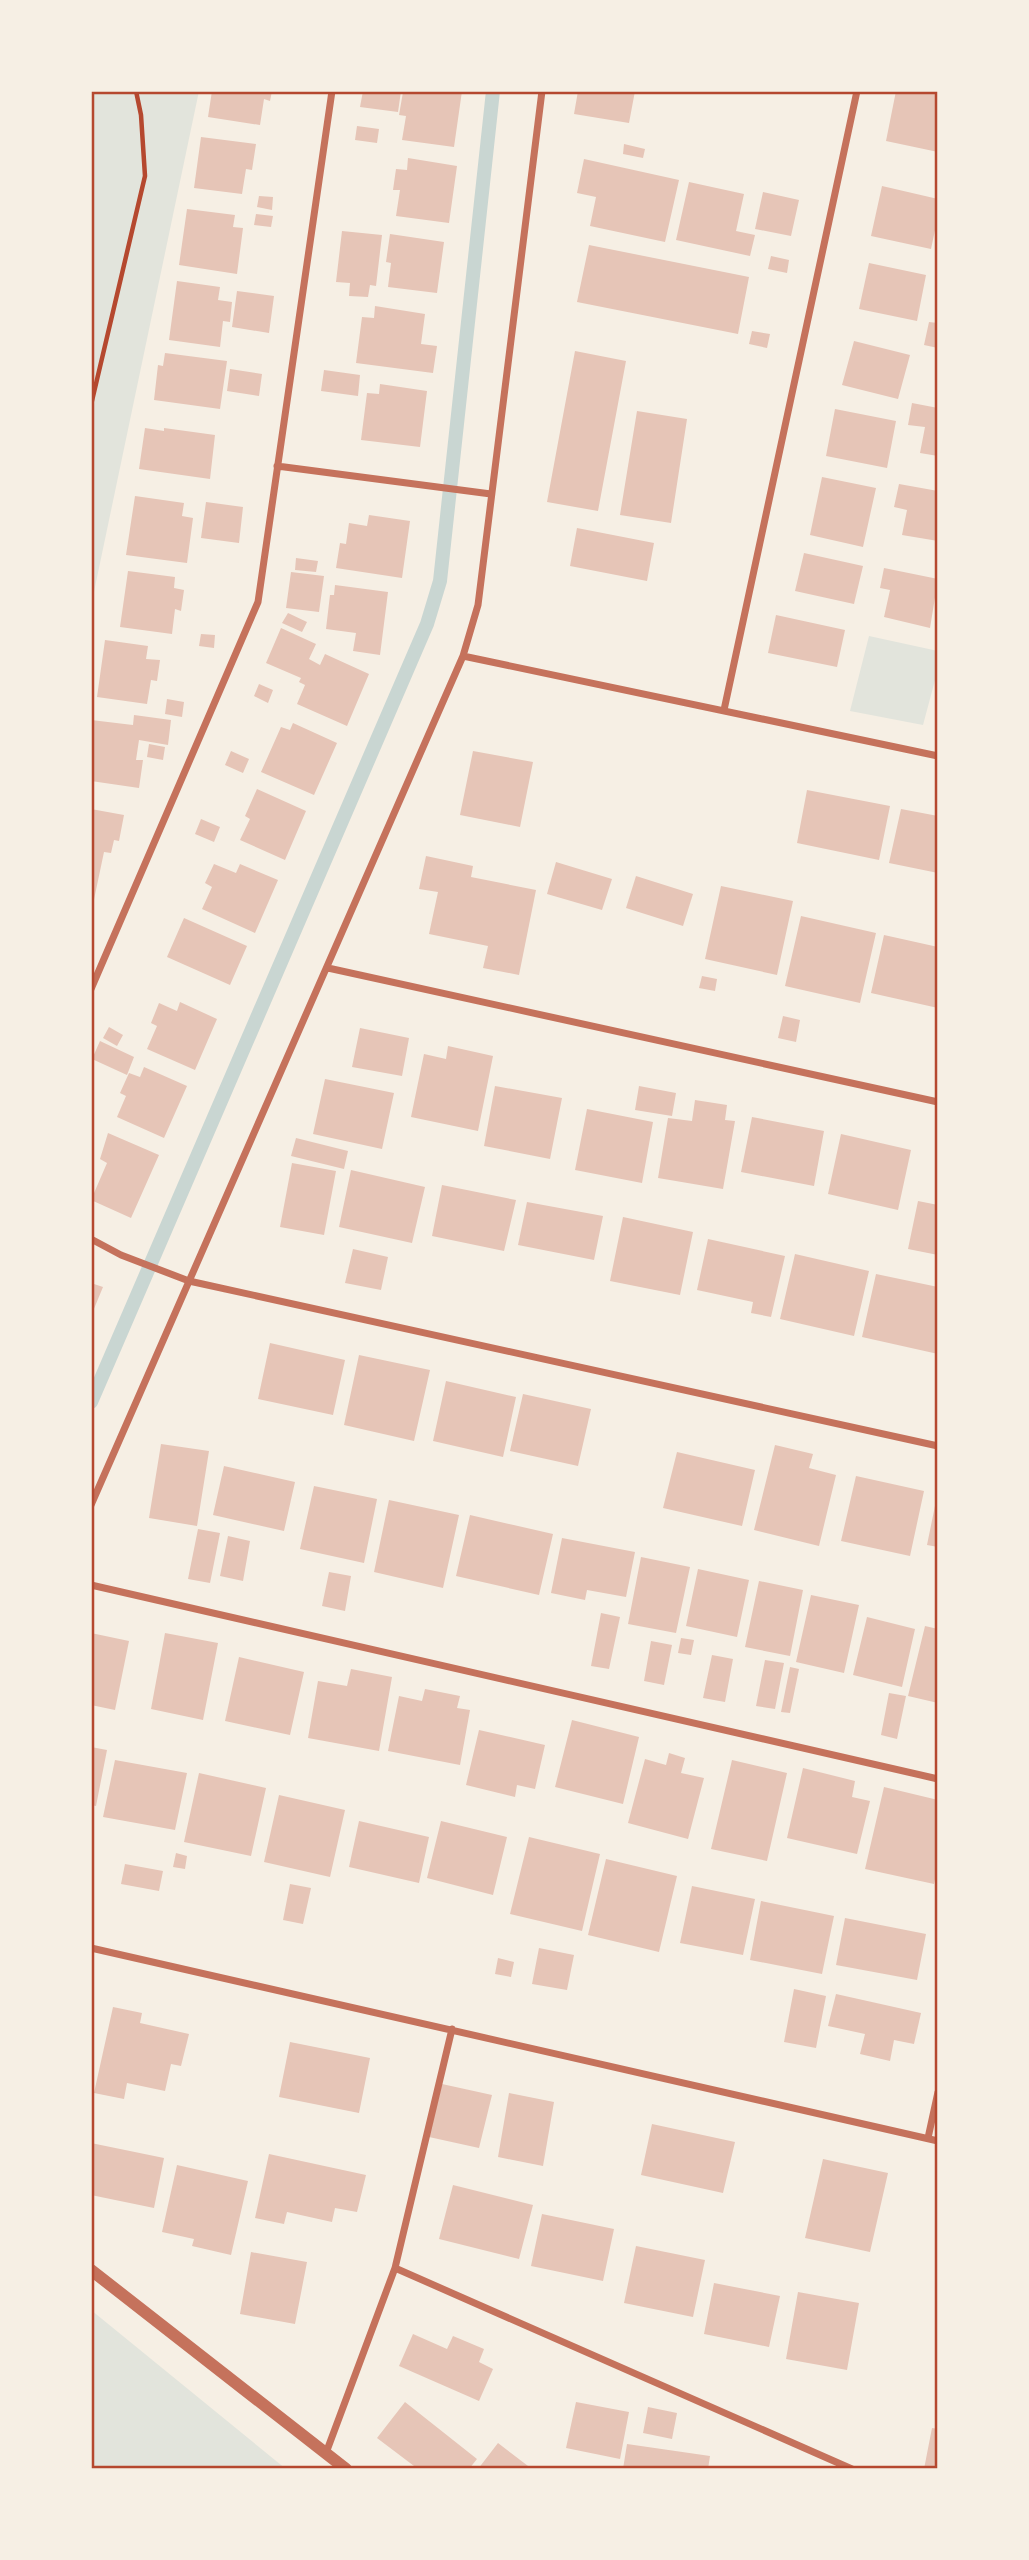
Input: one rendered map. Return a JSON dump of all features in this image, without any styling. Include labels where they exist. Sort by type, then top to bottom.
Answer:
[{"type":"street","points":[[91,989],[258,602],[332,91]]},
{"type":"street","points":[[91,1505],[463,656],[478,605],[542,91]]},
{"type":"street","points":[[724,710],[857,91]]},
{"type":"street","points":[[276,466],[491,494]]},
{"type":"street","points":[[463,656],[938,756]]},
{"type":"street","points":[[328,968],[938,1102]]},
{"type":"street","points":[[91,1239],[121,1255],[189,1281],[938,1446]]},
{"type":"street","points":[[91,1586],[938,1779]]},
{"type":"street","points":[[91,1948],[938,2141]]},
{"type":"street","points":[[326,2453],[395,2267],[452,2029]]},
{"type":"street","points":[[928,2138],[938,2092]]},
{"type":"street","points":[[395,2267],[852,2469]]},
{"type":"street","points":[[91,2270],[346,2469]]},
{"type":"path","points":[[91,405],[145,176],[141,115],[136,91]]},
{"type":"shaded area","points":[[91,91],[199,91],[91,606]]},
{"type":"shaded area","points":[[869,636],[938,651],[938,669],[923,725],[850,711]]},
{"type":"shaded area","points":[[91,2310],[286,2469],[91,2469]]},
{"type":"building","points":[[212,91],[272,91],[270,101],[264,99],[260,125],[208,117]]},
{"type":"building","points":[[363,91],[401,91],[398,112],[360,107]]},
{"type":"building","points":[[413,91],[462,91],[454,147],[402,140],[406,116],[399,115],[403,92],[413,94]]},
{"type":"building","points":[[578,91],[635,91],[629,123],[574,114]]},
{"type":"building","points":[[896,91],[938,91],[938,152],[886,141]]},
{"type":"building","points":[[357,126],[379,129],[377,143],[355,140]]},
{"type":"building","points":[[201,137],[256,144],[252,170],[246,169],[242,194],[194,188]]},
{"type":"building","points":[[624,144],[645,149],[643,158],[623,154]]},
{"type":"building","points":[[408,158],[457,166],[449,223],[396,216],[400,190],[393,190],[396,169],[407,170]]},
{"type":"building","points":[[584,159],[679,180],[665,242],[590,226],[596,197],[577,193]]},
{"type":"building","points":[[689,182],[744,194],[736,231],[755,235],[750,256],[676,240]]},
{"type":"building","points":[[882,186],[938,199],[938,216],[931,249],[871,236]]},
{"type":"building","points":[[763,192],[799,200],[791,236],[755,229]]},
{"type":"building","points":[[259,196],[273,197],[272,210],[257,207]]},
{"type":"building","points":[[187,209],[235,215],[233,227],[243,228],[237,274],[179,265]]},
{"type":"building","points":[[256,214],[273,216],[271,227],[254,225]]},
{"type":"building","points":[[342,231],[382,235],[376,286],[370,285],[368,297],[349,296],[350,283],[336,282]]},
{"type":"building","points":[[390,234],[444,242],[437,293],[388,287],[391,263],[386,262]]},
{"type":"building","points":[[589,245],[749,277],[738,334],[577,302]]},
{"type":"building","points":[[771,256],[789,260],[787,273],[768,269]]},
{"type":"building","points":[[869,263],[926,275],[917,321],[859,309]]},
{"type":"building","points":[[177,281],[220,287],[218,300],[232,302],[230,322],[223,321],[220,347],[169,340]]},
{"type":"building","points":[[237,291],[274,296],[269,333],[232,327]]},
{"type":"building","points":[[375,306],[425,314],[421,344],[437,346],[433,373],[356,363],[362,317],[374,318]]},
{"type":"building","points":[[929,322],[938,323],[938,348],[924,345]]},
{"type":"building","points":[[752,331],[770,334],[767,348],[749,344]]},
{"type":"building","points":[[854,341],[910,355],[898,399],[842,385]]},
{"type":"building","points":[[575,351],[626,361],[598,511],[547,502]]},
{"type":"building","points":[[165,353],[227,361],[220,409],[154,400],[158,365],[163,366]]},
{"type":"building","points":[[230,369],[262,374],[259,396],[227,391]]},
{"type":"building","points":[[324,370],[360,375],[358,396],[321,391]]},
{"type":"building","points":[[380,384],[427,391],[420,447],[361,440],[367,393],[379,394]]},
{"type":"building","points":[[912,403],[938,408],[938,456],[920,453],[925,427],[908,425]]},
{"type":"building","points":[[835,409],[896,421],[887,468],[826,456]]},
{"type":"building","points":[[637,411],[687,419],[671,523],[620,515]]},
{"type":"building","points":[[145,428],[215,435],[210,479],[139,469]]},
{"type":"building","points":[[822,477],[876,488],[863,547],[810,535]]},
{"type":"building","points":[[899,484],[938,491],[938,541],[902,535],[907,510],[894,507]]},
{"type":"building","points":[[135,496],[184,503],[182,516],[193,518],[187,563],[126,555]]},
{"type":"building","points":[[206,502],[243,507],[239,543],[201,538]]},
{"type":"building","points":[[369,515],[410,521],[402,578],[336,568],[340,543],[346,544],[349,523],[367,526]]},
{"type":"building","points":[[577,528],[654,543],[647,581],[570,566]]},
{"type":"building","points":[[804,553],[863,566],[854,604],[795,591]]},
{"type":"building","points":[[296,558],[318,561],[316,572],[295,570]]},
{"type":"building","points":[[884,568],[938,579],[930,628],[884,617],[890,590],[880,588]]},
{"type":"building","points":[[128,571],[175,577],[174,588],[184,590],[181,611],[175,609],[172,634],[120,627]]},
{"type":"building","points":[[291,572],[324,576],[319,612],[286,608]]},
{"type":"building","points":[[335,585],[388,592],[380,655],[353,651],[356,633],[326,629],[330,595],[334,595]]},
{"type":"building","points":[[288,613],[307,622],[302,632],[282,623]]},
{"type":"building","points":[[776,615],[845,630],[837,667],[768,653]]},
{"type":"building","points":[[281,628],[316,644],[309,659],[320,665],[325,654],[369,674],[347,726],[297,704],[305,685],[299,682],[301,678],[266,663]]},
{"type":"building","points":[[201,634],[215,635],[214,648],[199,646]]},
{"type":"building","points":[[105,640],[148,646],[146,659],[160,660],[157,681],[151,680],[147,704],[97,697]]},
{"type":"building","points":[[259,684],[273,690],[268,703],[254,696]]},
{"type":"building","points":[[167,699],[184,702],[182,717],[165,714]]},
{"type":"building","points":[[134,715],[171,720],[168,745],[139,740],[136,760],[143,760],[139,788],[91,781],[91,720],[133,725]]},
{"type":"building","points":[[293,723],[337,743],[314,795],[261,772],[281,727],[290,730]]},
{"type":"building","points":[[149,744],[165,747],[163,760],[147,757]]},
{"type":"building","points":[[231,751],[249,759],[243,773],[225,765]]},
{"type":"building","points":[[473,751],[533,762],[520,827],[460,815]]},
{"type":"building","points":[[257,789],[306,811],[285,860],[240,840],[250,819],[245,816]]},
{"type":"building","points":[[807,790],[890,806],[879,860],[797,843]]},
{"type":"building","points":[[91,809],[124,815],[119,841],[114,840],[111,853],[104,852],[92,909]]},
{"type":"building","points":[[901,809],[938,816],[938,873],[889,863]]},
{"type":"building","points":[[201,819],[220,827],[214,842],[195,834]]},
{"type":"building","points":[[426,856],[473,866],[471,877],[536,890],[519,975],[483,968],[488,946],[429,934],[438,892],[419,889]]},
{"type":"building","points":[[556,862],[612,879],[602,910],[547,894]]},
{"type":"building","points":[[214,864],[236,873],[240,864],[278,880],[255,933],[202,909],[212,887],[205,883]]},
{"type":"building","points":[[636,876],[693,894],[683,926],[626,908]]},
{"type":"building","points":[[721,886],[793,901],[777,975],[705,959]]},
{"type":"building","points":[[801,916],[876,933],[860,1003],[785,986]]},
{"type":"building","points":[[184,918],[247,946],[230,985],[167,957]]},
{"type":"building","points":[[884,935],[938,947],[938,1008],[871,993]]},
{"type":"building","points":[[702,976],[717,979],[715,991],[699,988]]},
{"type":"building","points":[[180,1002],[217,1019],[195,1070],[147,1049],[157,1026],[151,1023],[159,1003],[177,1011]]},
{"type":"building","points":[[783,1016],[800,1020],[796,1042],[778,1038]]},
{"type":"building","points":[[109,1027],[123,1035],[117,1046],[103,1038]]},
{"type":"building","points":[[360,1028],[409,1038],[402,1076],[352,1067]]},
{"type":"building","points":[[100,1041],[134,1057],[127,1075],[92,1059]]},
{"type":"building","points":[[448,1046],[493,1056],[478,1131],[411,1117],[424,1054],[446,1059]]},
{"type":"building","points":[[144,1067],[187,1086],[164,1138],[117,1117],[126,1096],[120,1093],[129,1073],[140,1077]]},
{"type":"building","points":[[325,1079],[394,1093],[382,1149],[313,1134]]},
{"type":"building","points":[[495,1086],[562,1098],[550,1159],[484,1146]]},
{"type":"building","points":[[639,1086],[676,1093],[672,1116],[635,1110]]},
{"type":"building","points":[[695,1100],[727,1105],[725,1120],[735,1121],[723,1189],[658,1178],[668,1118],[692,1121]]},
{"type":"building","points":[[587,1109],[653,1122],[642,1183],[575,1170]]},
{"type":"building","points":[[752,1117],[824,1131],[814,1186],[741,1172]]},
{"type":"building","points":[[108,1133],[159,1155],[131,1218],[91,1200],[107,1163],[100,1159]]},
{"type":"building","points":[[841,1134],[911,1150],[898,1210],[828,1194]]},
{"type":"building","points":[[296,1138],[348,1151],[344,1169],[291,1156]]},
{"type":"building","points":[[292,1163],[336,1171],[324,1235],[280,1227]]},
{"type":"building","points":[[351,1170],[425,1187],[412,1243],[339,1227]]},
{"type":"building","points":[[442,1185],[516,1200],[504,1251],[432,1236]]},
{"type":"building","points":[[918,1201],[938,1205],[938,1255],[908,1249]]},
{"type":"building","points":[[527,1202],[603,1216],[594,1260],[518,1245]]},
{"type":"building","points":[[623,1217],[693,1232],[680,1295],[610,1281]]},
{"type":"building","points":[[708,1239],[785,1256],[771,1317],[751,1313],[753,1302],[697,1290]]},
{"type":"building","points":[[353,1249],[388,1257],[381,1290],[345,1283]]},
{"type":"building","points":[[795,1254],[869,1271],[854,1336],[780,1319]]},
{"type":"building","points":[[876,1274],[938,1287],[938,1354],[862,1337]]},
{"type":"building","points":[[91,1283],[103,1287],[91,1316]]},
{"type":"building","points":[[270,1343],[345,1360],[333,1415],[258,1399]]},
{"type":"building","points":[[359,1355],[430,1370],[414,1441],[344,1425]]},
{"type":"building","points":[[446,1381],[516,1397],[503,1457],[433,1441]]},
{"type":"building","points":[[523,1394],[591,1409],[578,1466],[510,1451]]},
{"type":"building","points":[[161,1444],[209,1451],[197,1526],[149,1518]]},
{"type":"building","points":[[775,1445],[813,1454],[809,1468],[836,1475],[819,1546],[754,1530]]},
{"type":"building","points":[[677,1452],[755,1470],[742,1526],[663,1508]]},
{"type":"building","points":[[224,1466],[295,1482],[284,1531],[213,1515]]},
{"type":"building","points":[[856,1476],[924,1491],[910,1556],[841,1541]]},
{"type":"building","points":[[314,1486],[377,1499],[364,1563],[300,1549]]},
{"type":"building","points":[[938,1497],[938,1547],[927,1545]]},
{"type":"building","points":[[389,1500],[459,1515],[443,1588],[374,1572]]},
{"type":"building","points":[[470,1515],[553,1534],[539,1595],[456,1576]]},
{"type":"building","points":[[198,1529],[220,1533],[210,1583],[188,1579]]},
{"type":"building","points":[[228,1536],[250,1541],[243,1581],[220,1576]]},
{"type":"building","points":[[562,1538],[635,1552],[626,1597],[587,1590],[585,1600],[551,1593]]},
{"type":"building","points":[[641,1557],[690,1567],[676,1633],[628,1624]]},
{"type":"building","points":[[698,1569],[749,1580],[737,1637],[686,1626]]},
{"type":"building","points":[[329,1572],[351,1576],[345,1611],[322,1606]]},
{"type":"building","points":[[759,1581],[803,1590],[790,1656],[745,1647]]},
{"type":"building","points":[[811,1595],[859,1605],[844,1673],[796,1662]]},
{"type":"building","points":[[601,1613],[620,1617],[609,1669],[591,1666]]},
{"type":"building","points":[[867,1617],[915,1629],[902,1687],[853,1675]]},
{"type":"building","points":[[925,1626],[938,1629],[938,1703],[908,1696]]},
{"type":"building","points":[[91,1633],[129,1641],[115,1710],[91,1705]]},
{"type":"building","points":[[165,1633],[218,1643],[203,1720],[151,1709]]},
{"type":"building","points":[[681,1638],[694,1640],[691,1655],[678,1653]]},
{"type":"building","points":[[651,1641],[672,1645],[664,1685],[644,1681]]},
{"type":"building","points":[[712,1655],[733,1659],[725,1702],[703,1698]]},
{"type":"building","points":[[239,1657],[304,1672],[290,1735],[225,1721]]},
{"type":"building","points":[[765,1660],[784,1663],[775,1709],[756,1706]]},
{"type":"building","points":[[790,1667],[799,1669],[790,1713],[781,1712]]},
{"type":"building","points":[[351,1669],[392,1677],[379,1751],[308,1738],[318,1681],[347,1686]]},
{"type":"building","points":[[425,1689],[460,1696],[457,1708],[470,1710],[460,1765],[388,1751],[399,1696],[422,1701]]},
{"type":"building","points":[[889,1693],[906,1696],[897,1739],[881,1735]]},
{"type":"building","points":[[572,1720],[639,1737],[623,1804],[555,1787]]},
{"type":"building","points":[[479,1730],[545,1745],[535,1789],[517,1785],[515,1797],[466,1785]]},
{"type":"building","points":[[91,1747],[107,1750],[96,1806],[91,1805]]},
{"type":"building","points":[[669,1753],[685,1758],[681,1773],[704,1778],[688,1839],[628,1823],[645,1759],[666,1765]]},
{"type":"building","points":[[115,1760],[187,1773],[175,1830],[103,1817]]},
{"type":"building","points":[[732,1760],[787,1773],[767,1861],[711,1849]]},
{"type":"building","points":[[803,1768],[855,1781],[852,1797],[870,1801],[857,1854],[787,1838]]},
{"type":"building","points":[[199,1773],[266,1788],[251,1856],[184,1842]]},
{"type":"building","points":[[884,1787],[938,1800],[938,1865],[934,1884],[865,1869]]},
{"type":"building","points":[[279,1795],[345,1810],[330,1877],[264,1862]]},
{"type":"building","points":[[359,1821],[429,1837],[419,1883],[349,1867]]},
{"type":"building","points":[[441,1821],[507,1837],[493,1895],[427,1878]]},
{"type":"building","points":[[529,1837],[600,1854],[582,1931],[510,1914]]},
{"type":"building","points":[[176,1853],[187,1856],[185,1869],[173,1867]]},
{"type":"building","points":[[606,1859],[677,1876],[659,1952],[588,1935]]},
{"type":"building","points":[[125,1864],[163,1871],[159,1891],[121,1884]]},
{"type":"building","points":[[290,1884],[311,1888],[303,1924],[283,1920]]},
{"type":"building","points":[[692,1886],[755,1899],[743,1955],[680,1943]]},
{"type":"building","points":[[761,1901],[834,1916],[822,1974],[750,1960]]},
{"type":"building","points":[[845,1918],[926,1934],[917,1980],[836,1965]]},
{"type":"building","points":[[539,1948],[574,1955],[567,1990],[532,1984]]},
{"type":"building","points":[[498,1958],[514,1962],[511,1977],[495,1974]]},
{"type":"building","points":[[794,1989],[826,1996],[816,2048],[784,2042]]},
{"type":"building","points":[[836,1994],[921,2013],[914,2044],[894,2040],[890,2061],[860,2054],[865,2034],[828,2026]]},
{"type":"building","points":[[113,2007],[142,2013],[140,2023],[189,2034],[181,2066],[171,2064],[165,2091],[127,2083],[124,2099],[94,2093]]},
{"type":"building","points":[[290,2042],[370,2058],[359,2113],[279,2097]]},
{"type":"building","points":[[442,2084],[492,2095],[479,2148],[429,2137]]},
{"type":"building","points":[[509,2093],[554,2102],[543,2166],[498,2157]]},
{"type":"building","points":[[652,2124],[735,2142],[723,2193],[641,2175]]},
{"type":"building","points":[[91,2143],[164,2158],[154,2208],[91,2195]]},
{"type":"building","points":[[269,2154],[366,2175],[357,2212],[335,2208],[332,2222],[287,2212],[284,2224],[255,2218]]},
{"type":"building","points":[[823,2159],[888,2173],[870,2252],[805,2238]]},
{"type":"building","points":[[177,2165],[248,2181],[231,2255],[192,2246],[194,2239],[162,2232]]},
{"type":"building","points":[[453,2185],[533,2205],[519,2259],[439,2239]]},
{"type":"building","points":[[542,2214],[614,2229],[603,2281],[531,2266]]},
{"type":"building","points":[[636,2246],[705,2260],[693,2317],[624,2303]]},
{"type":"building","points":[[251,2252],[307,2262],[295,2324],[240,2314]]},
{"type":"building","points":[[714,2283],[780,2296],[769,2347],[704,2334]]},
{"type":"building","points":[[798,2292],[859,2303],[847,2370],[786,2359]]},
{"type":"building","points":[[413,2334],[447,2349],[453,2336],[484,2349],[479,2362],[493,2369],[479,2401],[399,2366]]},
{"type":"building","points":[[405,2402],[477,2459],[469,2469],[418,2469],[377,2438]]},
{"type":"building","points":[[576,2402],[629,2412],[620,2459],[566,2448]]},
{"type":"building","points":[[648,2407],[677,2413],[672,2439],[643,2433]]},
{"type":"building","points":[[932,2428],[938,2429],[938,2469],[924,2469]]},
{"type":"building","points":[[498,2443],[532,2469],[478,2469]]},
{"type":"building","points":[[627,2444],[710,2456],[708,2469],[623,2469]]},
{"type":"waterway","points":[[91,1402],[427,624],[440,581],[493,91]]}]
